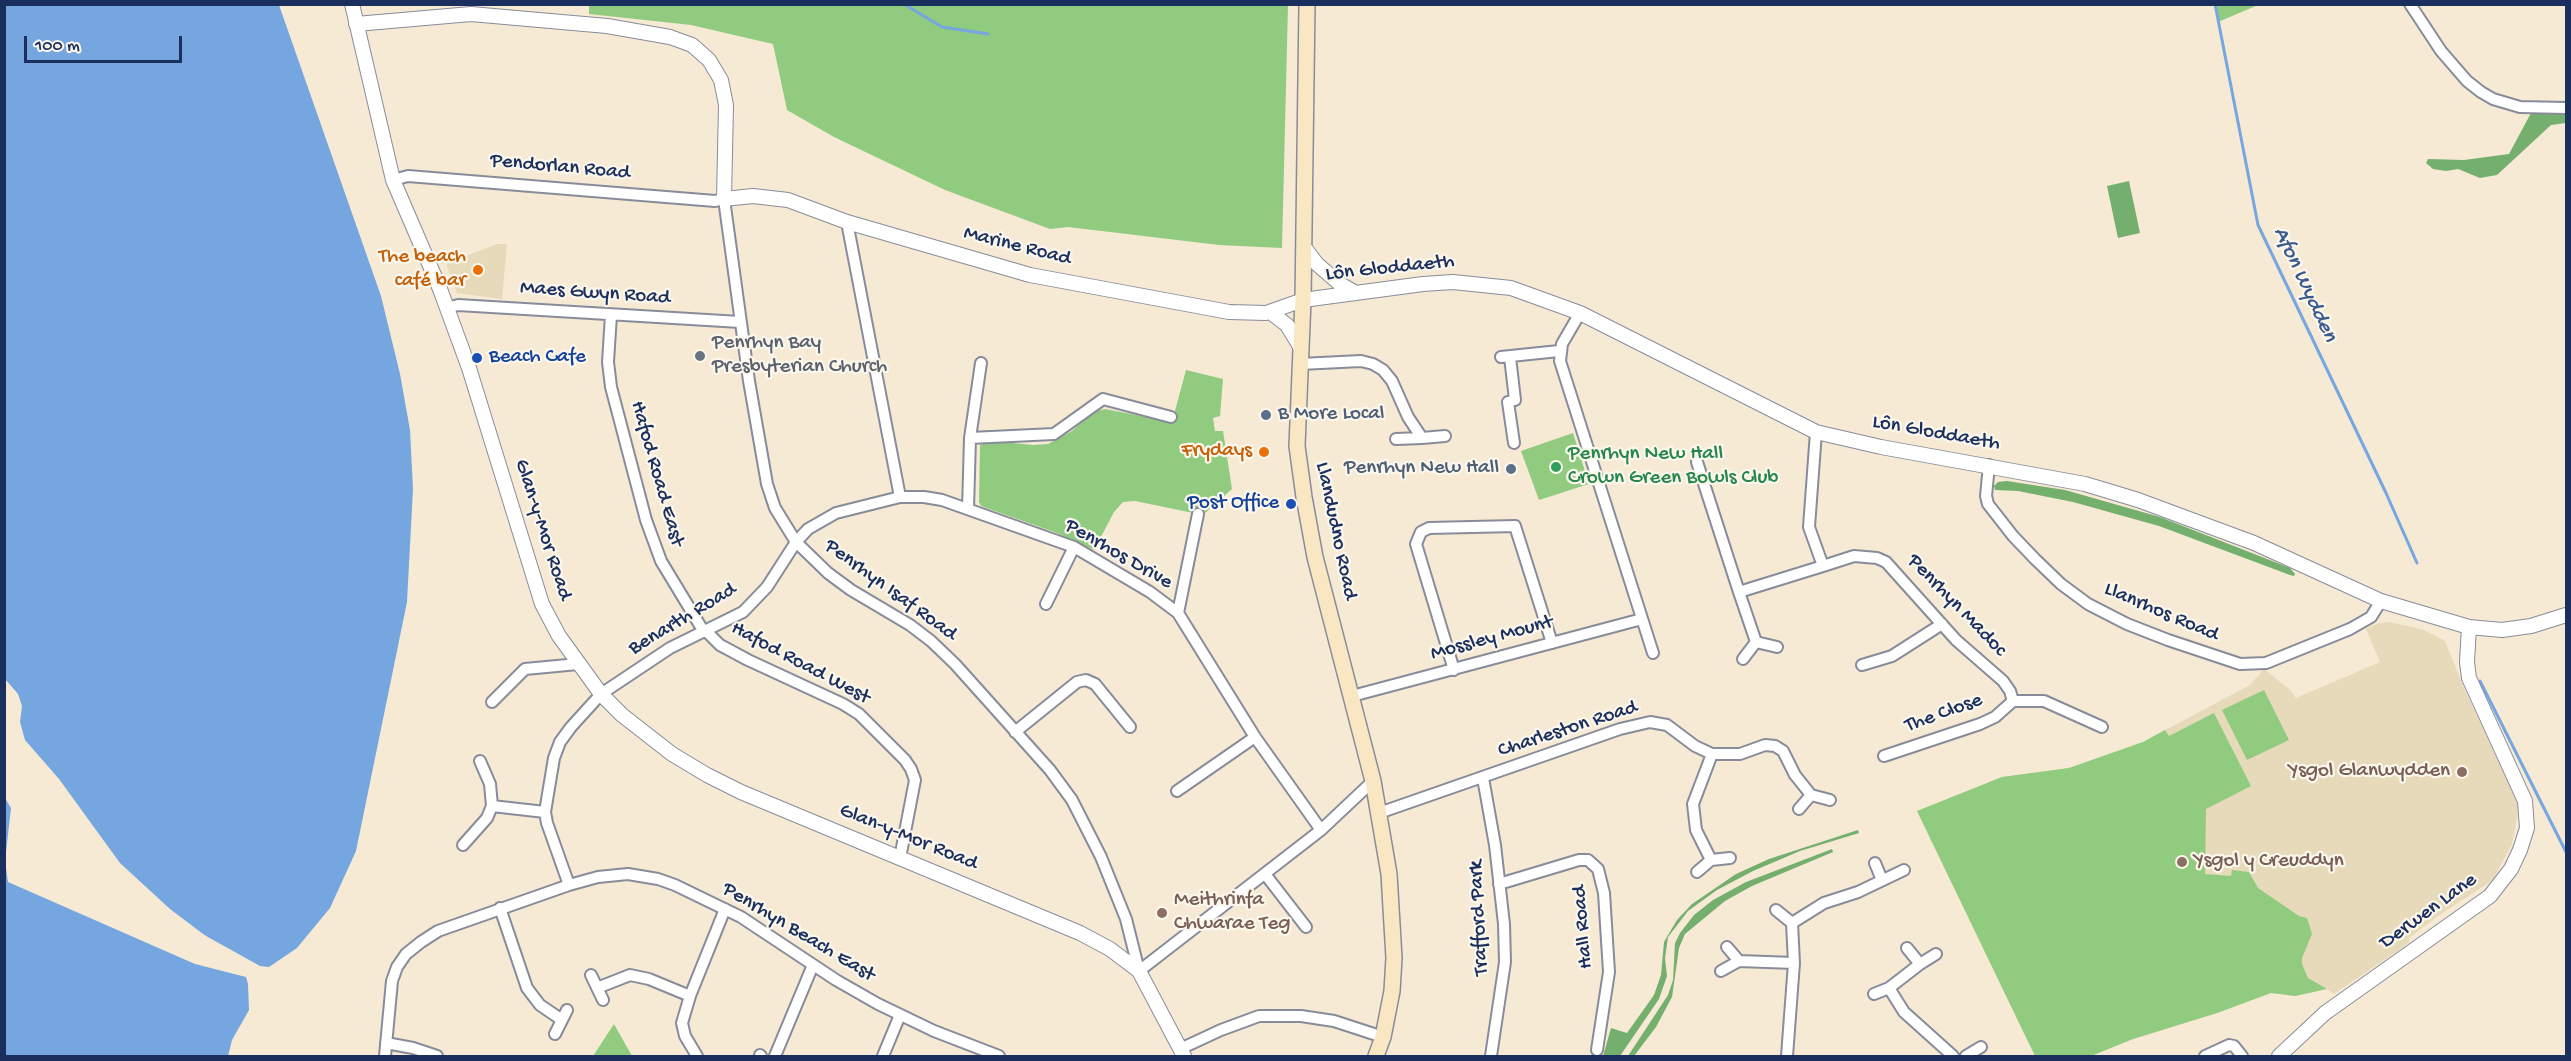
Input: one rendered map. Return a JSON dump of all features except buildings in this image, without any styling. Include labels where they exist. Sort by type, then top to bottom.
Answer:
[{"type":"main road","name":"Llandudno Road","points":[[1307,4],[1303,300],[1297,446],[1315,557],[1373,781],[1389,874],[1394,958],[1392,991],[1383,1036],[1376,1056]]},
{"type":"street","name":"Glan-y-Mor Road","points":[[352,4],[393,180],[470,368],[528,566],[542,604],[559,636],[601,694],[622,715],[672,754],[707,775],[741,792],[1080,933],[1110,949],[1139,971],[1182,1053]]},
{"type":"street","points":[[2410,4],[2441,51],[2467,81],[2481,92],[2493,99],[2520,106],[2566,108]]},
{"type":"street","points":[[356,24],[471,14],[607,26],[670,37],[692,45],[709,60],[720,80],[726,105],[724,199]]},
{"type":"street","name":"Pendorlan Road","points":[[393,180],[408,176],[715,201],[724,199]]},
{"type":"street","name":"Marine Road","points":[[724,199],[753,196],[788,200],[847,222],[1030,275],[1229,312],[1270,312],[1303,300]]},
{"type":"street","name":"Penrhyn Isaf Road","points":[[724,199],[740,322],[767,484],[775,508],[796,542],[828,573],[931,641],[955,664],[1050,770],[1072,800],[1087,827],[1126,919],[1139,971]]},
{"type":"street","points":[[847,222],[900,497]]},
{"type":"street","points":[[1304,247],[1317,264],[1340,284],[1356,292]]},
{"type":"street","name":"Lôn Gloddaeth","points":[[1303,300],[1423,284],[1484,284],[1511,288],[1580,313],[1816,432],[1881,447],[2085,484],[2138,500],[2254,543],[2382,601],[2469,627],[2502,630],[2531,626],[2566,615]]},
{"type":"street","name":"Maes Gwyn Road","points":[[447,308],[458,305],[740,322]]},
{"type":"street","points":[[1270,312],[1287,325],[1301,348]]},
{"type":"street","points":[[1580,313],[1559,351],[1560,361],[1653,653]]},
{"type":"street","name":"Hafod Road East","points":[[611,315],[608,362],[611,387],[646,520],[661,561],[705,632]]},
{"type":"street","points":[[1514,443],[1508,402],[1515,400],[1506,357],[1559,351]]},
{"type":"street","points":[[1300,364],[1361,361],[1383,370],[1392,381],[1408,417],[1422,438]]},
{"type":"street","points":[[968,509],[970,438],[981,363]]},
{"type":"street","points":[[970,438],[1054,434],[1103,399],[1171,417]]},
{"type":"street","points":[[1816,432],[1809,527],[1823,566]]},
{"type":"street","points":[[1396,439],[1445,436]]},
{"type":"street","points":[[1697,462],[1756,642]]},
{"type":"street","name":"Llanrhos Road","points":[[1989,465],[1986,496],[1988,504],[2035,559],[2061,584],[2088,604],[2127,624],[2168,640],[2240,664],[2266,663],[2350,629],[2371,617],[2382,601]]},
{"type":"street","name":"Penrhos Drive","points":[[796,542],[808,529],[836,513],[900,497],[924,497],[942,500],[1074,547],[1150,592],[1178,613],[1255,737],[1321,830]]},
{"type":"street","points":[[1178,613],[1198,514]]},
{"type":"street","points":[[1454,669],[1416,544],[1421,532],[1429,528],[1515,526],[1552,643]]},
{"type":"street","name":"Benarth Road","points":[[545,812],[554,758],[560,742],[601,694],[670,648],[743,612],[766,587],[796,542]]},
{"type":"street","points":[[1046,604],[1074,547]]},
{"type":"street","name":"Penrhyn Madoc","points":[[1739,592],[1854,556],[1877,558],[1886,562],[1942,624],[2003,681],[2013,701]]},
{"type":"street","name":"Mossley Mount","points":[[1352,696],[1642,619]]},
{"type":"street","points":[[1862,665],[1892,656],[1942,624]]},
{"type":"street","name":"Derwen Lane","points":[[2279,1056],[2325,1013],[2490,896],[2511,869],[2520,850],[2527,828],[2525,801],[2469,678],[2467,662],[2469,627]]},
{"type":"street","name":"Hafod Road West","points":[[705,632],[720,645],[748,660],[843,704],[859,714],[905,760],[915,780],[900,858]]},
{"type":"street","points":[[1756,642],[1777,648]]},
{"type":"street","points":[[1743,659],[1756,642]]},
{"type":"street","points":[[492,702],[525,669],[578,664]]},
{"type":"street","points":[[1015,732],[1077,682],[1086,680],[1095,684],[1129,720]]},
{"type":"street","points":[[2013,701],[2044,701],[2102,727]]},
{"type":"street","name":"The Close","points":[[1884,756],[1980,724],[1995,717],[2013,701]]},
{"type":"street","name":"Charleston Road","points":[[1379,813],[1620,729],[1650,722],[1667,725],[1695,746],[1712,754]]},
{"type":"street","points":[[1177,791],[1255,737]]},
{"type":"street","points":[[1711,860],[1696,830],[1693,804],[1712,754],[1740,754],[1765,745],[1775,746],[1783,751],[1795,775],[1811,795],[1830,800]]},
{"type":"street","points":[[463,845],[487,819],[492,806],[490,784],[480,761]]},
{"type":"street","name":"Trafford Park","points":[[1483,778],[1491,813],[1505,962],[1491,1056]]},
{"type":"street","points":[[1139,971],[1321,830],[1373,781]]},
{"type":"street","points":[[1799,809],[1811,795]]},
{"type":"street","points":[[492,806],[545,812],[569,885]]},
{"type":"street","points":[[1697,872],[1711,860],[1730,858]]},
{"type":"street","name":"Hall Road","points":[[1499,884],[1579,861],[1588,860],[1598,869],[1604,893],[1609,972],[1597,1050]]},
{"type":"street","points":[[1875,863],[1882,880]]},
{"type":"street","points":[[1792,923],[1824,903],[1858,892],[1904,870]]},
{"type":"street","points":[[1265,874],[1306,927]]},
{"type":"street","name":"Penrhyn Beach East","points":[[385,1056],[392,981],[396,967],[406,954],[438,931],[569,885],[598,877],[641,875],[675,885],[741,917],[813,965],[900,1015],[995,1056]]},
{"type":"street","points":[[500,908],[527,988],[540,1005],[564,1015],[555,1034]]},
{"type":"street","points":[[697,1056],[683,1029],[690,996],[725,909]]},
{"type":"street","points":[[1776,910],[1792,923],[1794,963],[1787,1056]]},
{"type":"street","points":[[1727,947],[1739,962]]},
{"type":"street","points":[[1907,948],[1920,964]]},
{"type":"street","points":[[1874,994],[1889,988],[1936,954]]},
{"type":"street","points":[[1721,971],[1739,962],[1794,963]]},
{"type":"street","points":[[775,1056],[813,965]]},
{"type":"street","points":[[591,975],[603,1000]]},
{"type":"street","points":[[597,988],[630,975],[649,979],[690,996]]},
{"type":"street","points":[[1889,988],[1904,1012],[1953,1056]]},
{"type":"street","points":[[883,1056],[900,1015]]},
{"type":"street","points":[[1182,1053],[1221,1030],[1259,1016],[1301,1016],[1334,1022],[1383,1036]]},
{"type":"street","points":[[386,1043],[413,1048],[437,1056]]},
{"type":"street","points":[[2205,1056],[2234,1046],[2242,1056]]},
{"type":"street","points":[[1966,1056],[1981,1047]]},
{"type":"shaded area","points":[[497,244],[507,244],[502,299],[457,293],[446,264]]},
{"type":"shaded area","name":"Ysgol y Creuddyn","points":[[2390,622],[2424,630],[2445,641],[2464,688],[2517,801],[2518,813],[2512,844],[2493,880],[2438,916],[2409,938],[2409,942],[2403,947],[2334,994],[2327,989],[2295,996],[2271,993],[2217,1013],[2133,1039],[2091,1056],[2035,1056],[1917,811],[2002,777],[2069,768],[2143,742],[2250,685],[2264,669],[2289,689],[2296,698],[2380,662],[2366,629],[2379,623]]},
{"type":"green space","points":[[2215,4],[2258,4],[2258,5],[2218,22]]},
{"type":"green space","points":[[589,5],[1288,5],[1282,248],[1219,245],[1068,227],[1050,229],[945,190],[834,137],[787,110],[773,44],[691,25],[589,14]]},
{"type":"green space","points":[[2566,112],[2566,123],[2551,125],[2497,175],[2480,178],[2458,169],[2446,171],[2433,169],[2426,163],[2428,159],[2464,160],[2509,154],[2531,113]]},
{"type":"green space","points":[[2129,181],[2140,233],[2118,238],[2107,186]]},
{"type":"green space","points":[[1186,370],[1223,379],[1220,416],[1213,418],[1215,431],[1223,431],[1232,489],[1203,515],[1135,501],[1123,502],[1114,512],[1094,550],[1057,533],[981,506],[979,502],[980,446],[985,440],[1033,445],[1048,444],[1072,431],[1092,412],[1105,409],[1172,422]]},
{"type":"green space","name":"Penrhyn New Hall Crown Green Bowls Club","points":[[1573,433],[1589,484],[1539,500],[1521,451]]},
{"type":"green space","points":[[2007,481],[2065,490],[2160,517],[2290,568],[2295,574],[2290,575],[2159,526],[2073,502],[2018,491],[1995,490],[1994,486],[1998,482]]},
{"type":"green space","points":[[2264,690],[2289,740],[2247,760],[2222,710]]},
{"type":"green space","name":"Ysgol y Creuddyn","points":[[2214,713],[2251,786],[2206,809],[2205,874],[2231,876],[2232,870],[2249,872],[2258,888],[2299,916],[2307,918],[2312,934],[2302,958],[2302,964],[2308,978],[2327,989],[2295,996],[2271,993],[2217,1013],[2133,1039],[2091,1056],[2035,1056],[1917,811],[2002,777],[2069,768],[2143,742],[2165,730],[2169,736]]},
{"type":"green space","points":[[1858,830],[1859,833],[1800,851],[1753,871],[1717,890],[1688,911],[1668,937],[1665,958],[1667,976],[1659,999],[1620,1056],[1603,1056],[1611,1028],[1627,1033],[1654,995],[1661,975],[1664,942],[1677,920],[1692,904],[1736,874],[1769,859]]},
{"type":"green space","points":[[1832,849],[1833,852],[1752,886],[1725,901],[1685,934],[1679,948],[1672,997],[1656,1027],[1634,1056],[1628,1056],[1668,995],[1673,980],[1675,943],[1694,915],[1713,900],[1746,882]]},
{"type":"green space","points":[[614,1024],[632,1056],[593,1056]]},
{"type":"water","points":[[5,5],[279,5],[381,296],[400,374],[410,430],[413,489],[407,602],[356,851],[330,908],[297,948],[269,967],[260,966],[170,916],[78,821],[25,760],[13,755],[48,847],[139,912],[245,973],[248,984],[249,1010],[232,1040],[228,1056],[5,1056]]},
{"type":"pier","points":[[5,679],[18,694],[22,706],[20,722],[25,740],[59,779],[120,863],[170,909],[223,949],[168,918],[110,872],[75,823],[16,757],[33,789],[50,845],[141,910],[239,960],[248,971],[250,978],[195,964],[8,882],[5,861],[11,808],[5,798]]},
{"type":"waterway","points":[[904,4],[942,27],[988,34]]},
{"type":"waterway","name":"Afon Wydden","points":[[2215,4],[2258,225],[2417,563]]},
{"type":"waterway","points":[[2480,681],[2566,852]]},
{"type":"place","name":"The beach café bar","points":[[478,270]]},
{"type":"place","name":"Penrhyn Bay Presbyterian Church","points":[[700,356]]},
{"type":"place","name":"Beach Cafe","points":[[477,358]]},
{"type":"place","name":"B More Local","points":[[1266,415]]},
{"type":"place","name":"Frydays","points":[[1264,452]]},
{"type":"place","name":"Penrhyn New Hall Crown Green Bowls Club","points":[[1556,467]]},
{"type":"place","name":"Penrhyn New Hall","points":[[1511,469]]},
{"type":"place","name":"Post Office","points":[[1291,504]]},
{"type":"place","name":"Ysgol Glanwydden","points":[[2462,772]]},
{"type":"place","name":"Ysgol y Creuddyn","points":[[2182,862]]},
{"type":"place","name":"Meithrinfa Chwarae Teg","points":[[1162,913]]}]
